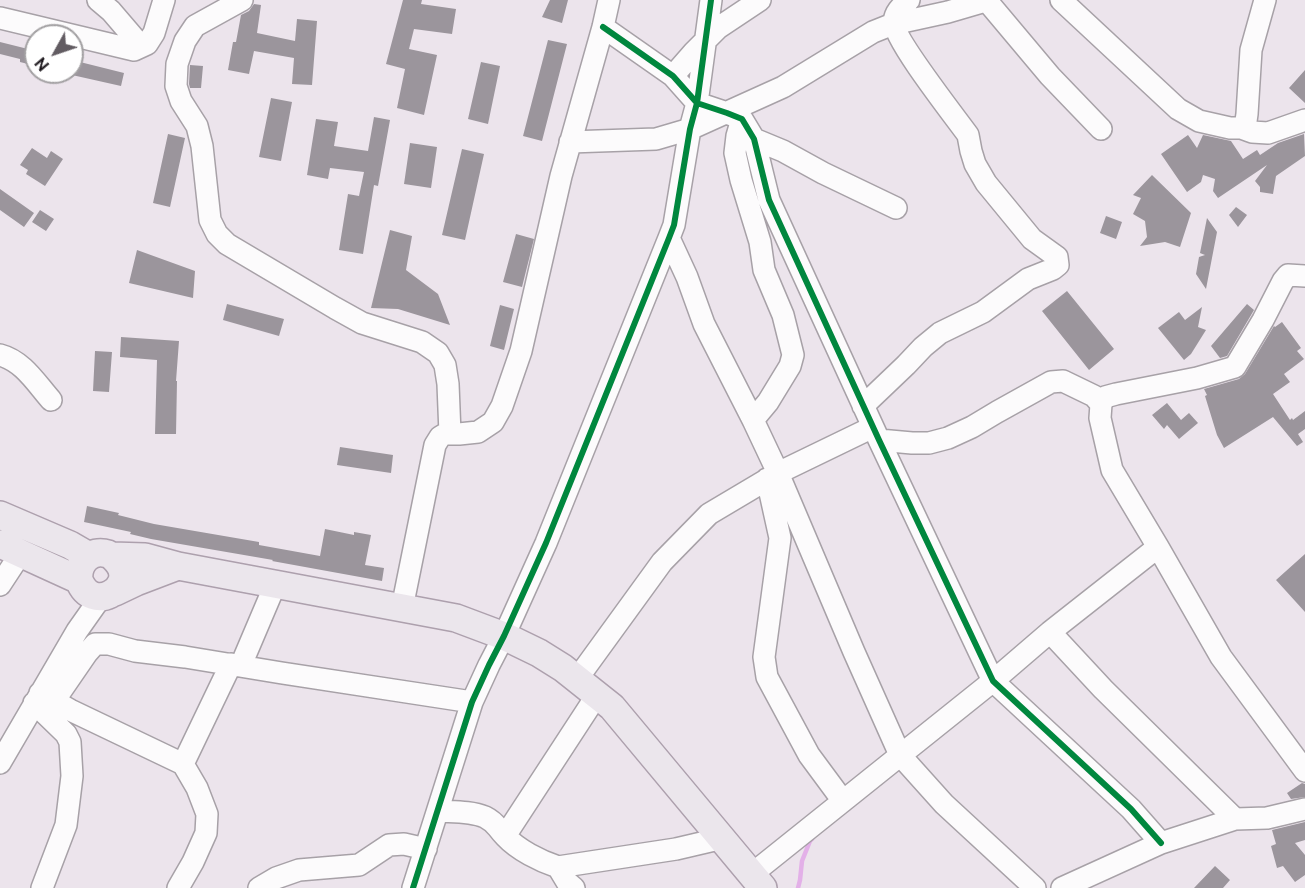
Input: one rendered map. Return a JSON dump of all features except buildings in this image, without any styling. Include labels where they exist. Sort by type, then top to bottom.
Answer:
[{"type":"main road","points":[[0,514],[70,545],[96,578]]},
{"type":"main road","points":[[10,548],[96,578],[136,582],[178,566],[456,618],[504,636],[563,668],[612,707],[758,881]]},
{"type":"street","points":[[98,0],[111,11],[141,46]]},
{"type":"street","points":[[0,10],[0,18],[134,50],[147,44],[164,0]]},
{"type":"street","points":[[242,0],[195,26],[185,41],[177,64],[176,86],[181,101],[197,126],[202,146],[210,220],[217,234],[227,244],[334,308],[362,322],[422,342],[438,353],[445,365],[448,384],[450,434]]},
{"type":"street","points":[[402,608],[435,445],[440,437],[446,434],[478,432],[493,422],[502,406],[520,351],[570,142],[609,0]]},
{"type":"street","points":[[412,888],[472,702],[546,543],[674,225],[690,129],[697,103],[711,0]]},
{"type":"street","points":[[673,76],[718,28],[760,0]]},
{"type":"street","points":[[863,406],[922,347],[940,333],[983,312],[1028,279],[1053,270],[1058,265],[1057,257],[1032,239],[986,183],[975,164],[968,135],[903,45],[894,24],[897,10],[909,0]]},
{"type":"street","points":[[570,142],[657,139],[735,116],[873,32],[894,24],[988,0],[1050,76],[1101,129]]},
{"type":"street","points":[[1061,0],[1178,109],[1199,121],[1268,133],[1305,120]]},
{"type":"street","points":[[1241,128],[1246,122],[1251,50],[1265,0]]},
{"type":"street","points":[[603,27],[673,76],[697,103],[735,116],[754,139],[769,200],[993,681],[1131,809],[1161,843]]},
{"type":"street","points":[[735,116],[737,136],[735,153],[741,180],[760,242],[764,270],[783,315],[793,355],[790,366],[768,402],[753,420]]},
{"type":"street","points":[[754,139],[897,208]]},
{"type":"street","points":[[669,238],[704,324],[753,420],[773,476],[900,755],[944,804],[1035,888]]},
{"type":"street","points":[[1305,276],[1288,275],[1283,281],[1235,368],[1106,397],[1101,404],[1100,418],[1112,470],[1221,657],[1305,771]]},
{"type":"street","points":[[0,355],[6,356],[24,368],[51,400]]},
{"type":"street","points":[[506,836],[587,687],[662,562],[709,513],[773,476],[876,433],[929,443],[948,438],[1051,382],[1063,381],[1094,396],[1101,404]]},
{"type":"street","points":[[773,476],[780,538],[764,657],[767,677],[809,755],[843,801]]},
{"type":"street","points":[[758,881],[843,801],[1158,547]]},
{"type":"street","points":[[0,585],[10,548]]},
{"type":"street","points":[[0,763],[43,699],[77,631],[96,578]]},
{"type":"street","points":[[183,764],[236,665],[275,585]]},
{"type":"street","points":[[1050,632],[1103,689],[1235,819]]},
{"type":"street","points":[[43,699],[95,644],[109,644],[135,651],[472,702]]},
{"type":"street","points":[[43,699],[183,764],[197,788],[207,814],[207,823],[206,833],[178,888]]},
{"type":"street","points":[[42,888],[66,825],[72,776],[70,742],[43,699]]},
{"type":"street","points":[[1062,888],[1161,843],[1235,819],[1267,818],[1305,810]]},
{"type":"street","points":[[438,811],[482,816],[497,824],[506,836],[530,855],[558,867],[676,849],[723,838]]},
{"type":"street","points":[[259,888],[276,878],[299,870],[359,865],[389,845],[404,844],[426,849]]},
{"type":"street","points":[[558,867],[567,882],[574,888]]},
{"type":"waterway","points":[[798,888],[802,861],[812,839]]},
{"type":"cycle path","points":[[413,888],[472,702],[546,543],[674,225],[690,129],[697,103],[711,0]]},
{"type":"cycle path","points":[[603,27],[673,76],[697,103],[742,119],[754,139],[769,200],[993,681],[1131,809],[1161,843]]}]
